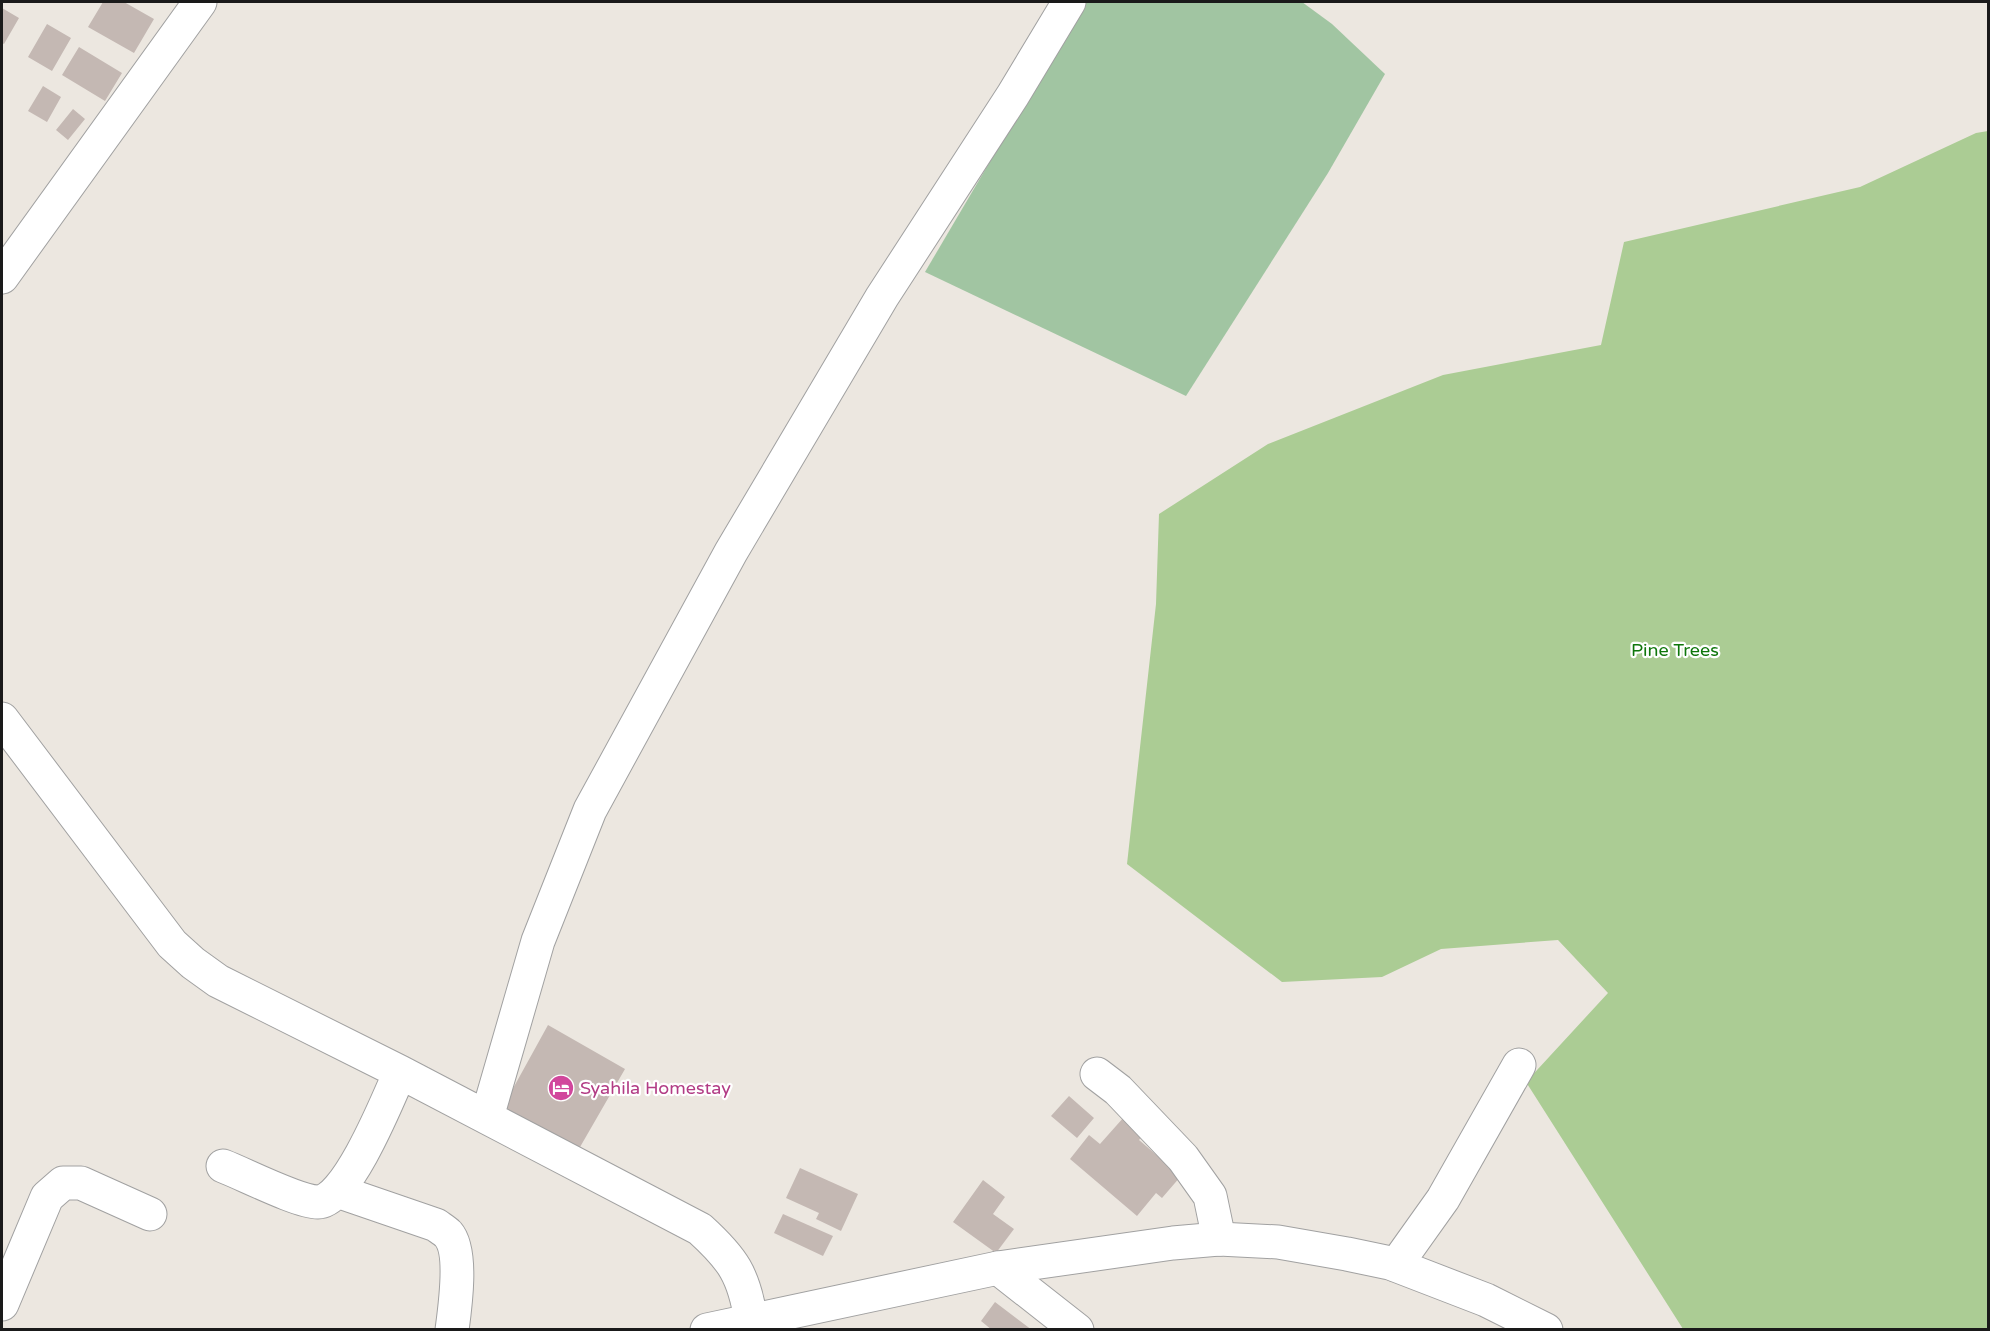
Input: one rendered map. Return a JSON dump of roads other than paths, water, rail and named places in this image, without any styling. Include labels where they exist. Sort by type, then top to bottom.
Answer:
[{"type":"street","points":[[2,277],[200,2]]},
{"type":"street","points":[[487,1117],[538,941],[590,810],[731,552],[882,297],[1013,95],[1069,2]]},
{"type":"street","points":[[2,719],[172,944],[193,963],[218,981],[400,1072],[700,1229],[722,1250],[738,1272],[747,1296],[751,1320]]},
{"type":"street","points":[[1396,1265],[1443,1199],[1519,1065]]},
{"type":"street","points":[[222,1166],[304,1199],[319,1202],[327,1200],[337,1191],[363,1151],[400,1072]]},
{"type":"street","points":[[1097,1074],[1118,1089],[1190,1167],[1210,1196],[1219,1239]]},
{"type":"street","points":[[2,1304],[47,1197],[63,1183],[81,1183],[150,1214]]},
{"type":"street","points":[[337,1191],[436,1225],[449,1235],[456,1258],[457,1295],[452,1329]]},
{"type":"street","points":[[711,1329],[998,1268],[1173,1243],[1219,1239],[1278,1242],[1396,1265],[1486,1300],[1535,1327]]},
{"type":"street","points":[[998,1268],[1077,1329]]},
{"type":"place","name":"Syahila Homestay","points":[[561,1088]]},
{"type":"park label","name":"Pine Trees","points":[[1675,650]]}]
